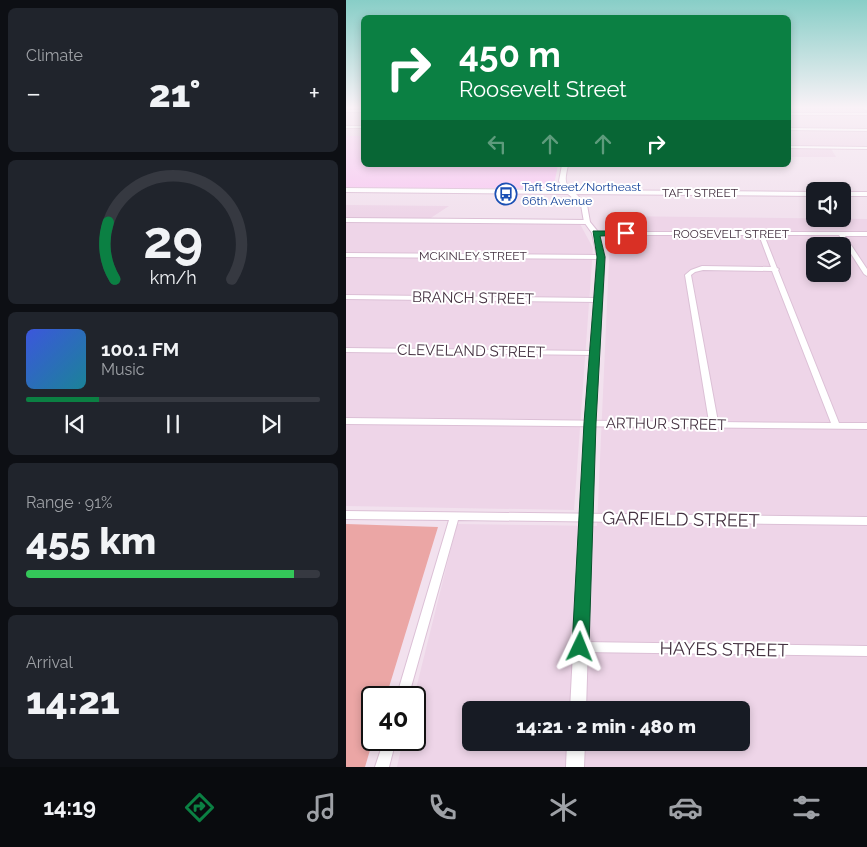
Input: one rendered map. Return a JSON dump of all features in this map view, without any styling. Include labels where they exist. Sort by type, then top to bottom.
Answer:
[{"type":"street","points":[[791,147],[867,148]]},
{"type":"street","points":[[535,192],[554,188],[562,181],[565,167]]},
{"type":"street","points":[[562,181],[570,192],[584,203],[601,257],[590,423],[578,701]]},
{"type":"street","name":"TAFT STREET","points":[[346,190],[806,194]]},
{"type":"street","points":[[587,217],[592,192]]},
{"type":"street","points":[[851,194],[867,194]]},
{"type":"street","points":[[346,220],[587,217]]},
{"type":"street","name":"ROOSEVELT STREET","points":[[595,233],[867,234]]},
{"type":"street","points":[[760,234],[776,269],[836,426]]},
{"type":"street","points":[[841,234],[866,271]]},
{"type":"street","name":"MCKINLEY STREET","points":[[346,255],[601,257]]},
{"type":"street","points":[[714,424],[688,275],[693,270],[702,268],[776,269]]},
{"type":"street","name":"BRANCH STREET","points":[[346,297],[599,300]]},
{"type":"street","name":"CLEVELAND STREET","points":[[346,350],[595,353]]},
{"type":"street","name":"ARTHUR STREET","points":[[346,421],[867,426]]},
{"type":"street","name":"GARFIELD STREET","points":[[346,515],[454,518],[867,521]]},
{"type":"street","points":[[405,686],[454,518]]},
{"type":"street","name":"HAYES STREET","points":[[580,647],[867,651]]},
{"type":"street","points":[[382,767],[387,751]]},
{"type":"street","points":[[575,767],[576,751]]},
{"type":"shaded area","points":[[346,143],[361,143],[361,167],[558,167],[554,185],[545,188],[346,188]]},
{"type":"shaded area","points":[[791,143],[867,143],[867,147],[830,147],[836,157],[791,157]]},
{"type":"shaded area","points":[[346,205],[449,206],[423,223],[580,224],[593,248],[574,510],[346,506]]},
{"type":"shaded area","points":[[611,216],[806,218],[806,227],[851,227],[851,219],[867,219],[867,767],[397,767],[401,751],[426,751],[426,686],[417,686],[457,524],[597,526]]},
{"type":"shaded area","points":[[346,524],[438,527],[389,686],[361,686],[361,751],[370,751],[365,767],[346,767]]},
{"type":"place","name":"Taft Street/Northeast 66th Avenue","points":[[506,194]]},
{"type":"route","points":[[580,647],[590,423],[601,257],[599,242],[595,233],[626,233]]}]
